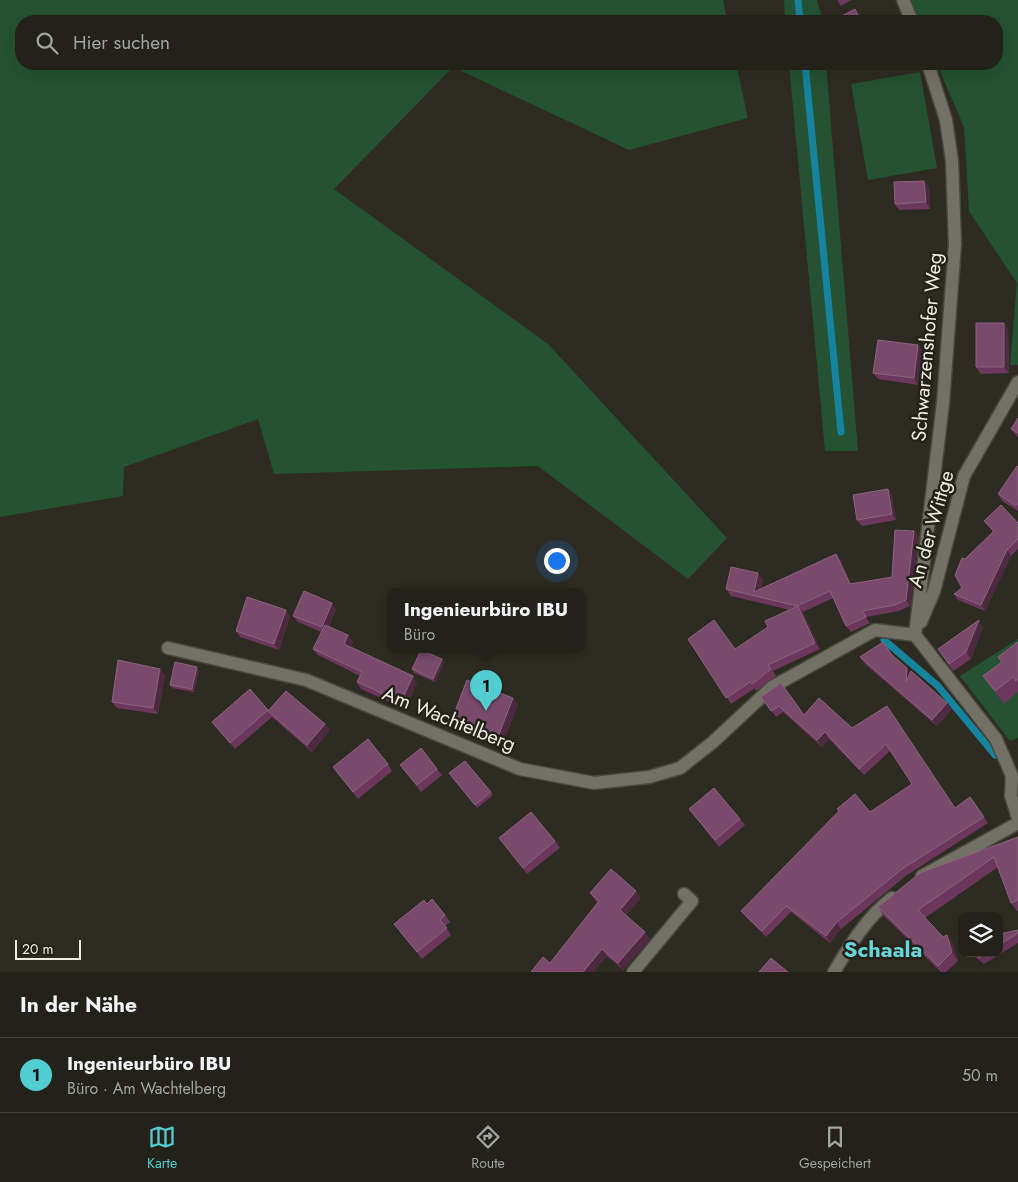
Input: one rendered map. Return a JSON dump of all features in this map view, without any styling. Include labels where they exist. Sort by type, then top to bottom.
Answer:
[{"type":"street","points":[[903,0],[909,15]]},
{"type":"street","name":"Schwarzenshofer Weg","points":[[915,635],[942,403],[955,244],[952,161],[946,120],[930,70]]},
{"type":"street","name":"An der Wittge","points":[[915,635],[934,591],[964,476],[1018,382]]},
{"type":"street","name":"Am Wachtelberg","points":[[168,648],[306,680],[520,769],[594,783],[649,777],[680,768],[714,742],[772,687],[876,630],[915,635]]},
{"type":"street","points":[[915,635],[996,738],[1015,773],[1011,796],[1018,818]]},
{"type":"street","points":[[914,881],[950,859],[1018,823]]},
{"type":"street","points":[[834,972],[852,941],[881,906],[901,891]]},
{"type":"street","points":[[634,972],[692,901],[684,894]]},
{"type":"green space","points":[[0,0],[723,0],[726,15],[15,15],[15,70],[450,70],[334,189],[548,344],[727,538],[688,579],[538,466],[274,474],[258,419],[124,467],[123,496],[0,517]]},
{"type":"green space","points":[[784,0],[817,0],[821,15],[785,15]]},
{"type":"green space","points":[[909,0],[1018,0],[1018,365],[1010,365],[1017,283],[969,211],[964,127],[940,70],[1003,70],[1003,15],[915,15]]},
{"type":"green space","points":[[459,70],[737,70],[748,118],[629,150]]},
{"type":"green space","points":[[790,70],[826,70],[858,451],[825,451]]},
{"type":"green space","points":[[920,72],[937,168],[868,180],[851,84]]},
{"type":"green space","points":[[1018,639],[1018,738],[1010,741],[960,676]]},
{"type":"building","points":[[855,9],[858,15],[844,15]]},
{"type":"building","points":[[924,181],[926,202],[895,204],[894,182]]},
{"type":"building","points":[[976,323],[1004,323],[1004,367],[976,367]]},
{"type":"building","points":[[878,340],[918,345],[914,378],[873,373]]},
{"type":"building","points":[[1018,418],[1018,433],[1011,429]]},
{"type":"building","points":[[1017,466],[1018,503],[1016,506],[998,494]]},
{"type":"building","points":[[888,489],[892,514],[857,520],[853,495]]},
{"type":"building","points":[[1001,505],[1018,523],[1018,539],[1007,550],[981,605],[954,594],[962,588],[955,575],[962,558],[965,559],[994,531],[984,521]]},
{"type":"building","points":[[895,530],[914,531],[906,600],[895,605],[862,611],[866,617],[846,626],[830,591],[797,606],[726,589],[731,567],[758,573],[754,592],[836,554],[850,584],[892,577]]},
{"type":"building","points":[[304,591],[332,603],[322,627],[293,616]]},
{"type":"building","points":[[247,597],[286,610],[274,644],[236,631]]},
{"type":"building","points":[[798,606],[815,643],[768,665],[771,669],[752,684],[750,682],[726,698],[688,639],[714,620],[735,649],[768,627],[765,621]]},
{"type":"building","points":[[979,620],[966,652],[949,664],[938,649]]},
{"type":"building","points":[[325,625],[348,635],[344,644],[413,676],[401,702],[357,682],[362,672],[313,649]]},
{"type":"building","points":[[883,642],[892,655],[907,668],[906,682],[911,671],[947,703],[932,720],[860,657]]},
{"type":"building","points":[[1018,642],[1018,679],[1016,681],[1013,677],[995,691],[983,676],[1002,662],[998,657]]},
{"type":"building","points":[[420,653],[428,653],[442,659],[433,679],[412,669]]},
{"type":"building","points":[[118,660],[160,669],[153,708],[112,702]]},
{"type":"building","points":[[175,662],[197,667],[192,689],[170,685]]},
{"type":"building","points":[[467,680],[513,698],[498,737],[452,719]]},
{"type":"building","points":[[781,683],[804,715],[819,698],[852,728],[887,706],[955,808],[970,797],[984,817],[902,869],[837,922],[826,936],[786,906],[762,931],[741,911],[839,811],[837,809],[855,794],[870,812],[912,784],[886,744],[859,769],[825,732],[817,740],[779,706],[771,711],[761,697]]},
{"type":"building","points":[[250,689],[268,710],[230,743],[212,722]]},
{"type":"building","points":[[286,691],[325,724],[307,745],[268,711]]},
{"type":"building","points":[[368,739],[388,764],[353,792],[333,767]]},
{"type":"building","points":[[421,748],[437,769],[417,785],[400,765]]},
{"type":"building","points":[[465,761],[491,792],[475,805],[449,773]]},
{"type":"building","points":[[714,788],[740,819],[715,840],[689,809]]},
{"type":"building","points":[[531,812],[555,841],[523,868],[499,838]]},
{"type":"building","points":[[1018,837],[1018,900],[1011,903],[994,857],[918,910],[943,937],[947,935],[952,952],[938,966],[878,907],[920,873]]},
{"type":"building","points":[[611,869],[636,891],[620,910],[645,932],[618,963],[602,949],[583,972],[531,972],[543,957],[550,963],[599,901],[590,893]]},
{"type":"building","points":[[432,899],[445,915],[440,920],[447,928],[417,952],[394,924],[424,900],[427,904]]},
{"type":"building","points":[[1018,930],[1018,933],[1003,942],[1003,933]]},
{"type":"building","points":[[771,958],[788,972],[759,972]]},
{"type":"waterway","points":[[798,0],[799,15]]},
{"type":"waterway","points":[[806,70],[841,432]]},
{"type":"waterway","points":[[884,640],[938,686],[995,755]]},
{"type":"place","name":"Ingenieurbüro IBU","points":[[486,711]]},
{"type":"district","name":"Schaala","points":[[883,949]]}]
